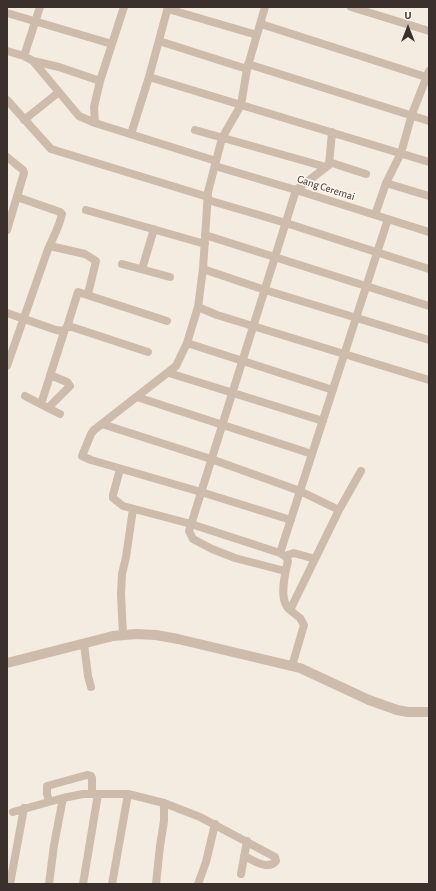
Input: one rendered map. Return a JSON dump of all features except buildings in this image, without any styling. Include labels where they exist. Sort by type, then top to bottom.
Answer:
[{"type":"street","points":[[24,56],[40,7]]},
{"type":"street","points":[[95,123],[94,107],[100,81],[124,8],[115,7]]},
{"type":"street","points":[[265,7],[248,66],[241,105],[222,138],[208,192],[203,269],[198,307],[187,343],[180,360],[169,373],[91,434],[82,456],[120,469],[201,492],[290,520]]},
{"type":"street","points":[[350,7],[429,31]]},
{"type":"street","points":[[130,134],[149,77],[168,8],[257,35]]},
{"type":"street","points":[[7,13],[112,44]]},
{"type":"street","points":[[261,24],[428,74],[426,86],[412,114],[401,153],[386,183],[376,215]]},
{"type":"street","points":[[159,41],[412,114],[429,121]]},
{"type":"street","points":[[7,51],[24,56],[33,61],[59,67],[100,81]]},
{"type":"street","name":"Gang Ceremai","points":[[33,61],[79,116],[95,123],[296,190],[429,232]]},
{"type":"street","points":[[149,77],[429,162]]},
{"type":"street","points":[[24,120],[59,92]]},
{"type":"street","points":[[7,100],[51,149],[429,269]]},
{"type":"street","points":[[196,130],[222,138],[366,174]]},
{"type":"street","points":[[285,571],[235,558],[212,549],[193,539],[189,531],[296,190],[328,165],[332,132]]},
{"type":"street","points":[[7,157],[24,172],[7,230]]},
{"type":"street","points":[[386,183],[429,196]]},
{"type":"street","points":[[7,366],[50,246],[54,240],[62,214],[60,212],[17,198]]},
{"type":"street","points":[[86,210],[204,244]]},
{"type":"street","points":[[283,555],[290,520],[388,219]]},
{"type":"street","points":[[142,269],[154,230]]},
{"type":"street","points":[[205,235],[429,306]]},
{"type":"street","points":[[50,246],[84,254],[96,261],[88,294]]},
{"type":"street","points":[[122,264],[170,277]]},
{"type":"street","points":[[203,269],[265,290],[429,340]]},
{"type":"street","points":[[44,406],[50,375],[78,292],[167,321]]},
{"type":"street","points":[[198,307],[216,314],[429,380]]},
{"type":"street","points":[[7,313],[56,330],[63,331],[66,328],[72,327],[148,352]]},
{"type":"street","points":[[187,343],[333,390]]},
{"type":"street","points":[[169,373],[323,421]]},
{"type":"street","points":[[44,406],[70,386],[67,382],[50,375]]},
{"type":"street","points":[[25,396],[60,414]]},
{"type":"street","points":[[137,397],[312,454]]},
{"type":"street","points":[[102,424],[211,459],[300,491],[339,510]]},
{"type":"street","points":[[120,469],[113,498],[123,506],[191,524],[283,555],[288,560],[285,571],[283,600],[286,608],[300,618],[304,624],[292,666]]},
{"type":"street","points":[[290,610],[339,510],[361,471]]},
{"type":"street","points":[[123,635],[121,594],[122,574],[133,509]]},
{"type":"street","points":[[283,555],[294,553],[315,559]]},
{"type":"street","points":[[7,663],[123,635],[144,634],[178,639],[292,666],[306,670],[369,700],[397,710],[408,712],[429,712]]},
{"type":"street","points":[[84,644],[86,667],[92,687]]},
{"type":"street","points":[[49,801],[46,794],[47,786],[87,775],[91,776],[95,794],[83,884]]},
{"type":"street","points":[[13,812],[49,801],[83,794],[128,794],[164,803],[200,817],[275,857],[276,861],[273,865],[268,866],[244,856]]},
{"type":"street","points":[[112,884],[128,794]]},
{"type":"street","points":[[49,884],[54,845],[63,798]]},
{"type":"street","points":[[156,884],[164,821],[164,803]]},
{"type":"street","points":[[10,884],[24,808]]},
{"type":"street","points":[[198,884],[206,862],[215,824]]},
{"type":"street","points":[[241,874],[247,841]]}]
